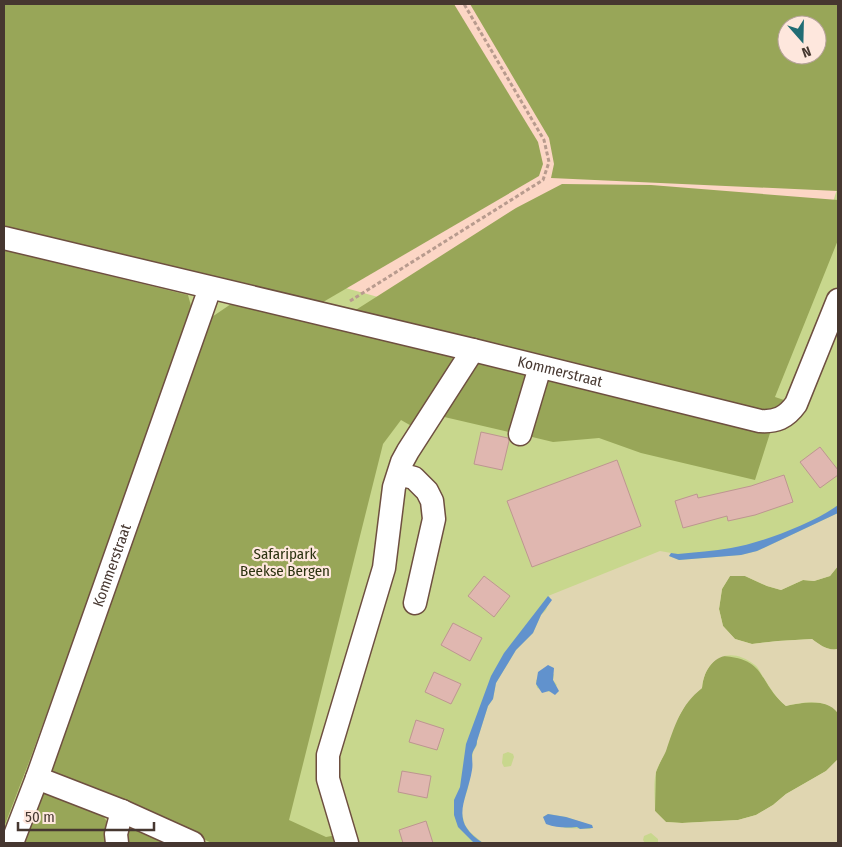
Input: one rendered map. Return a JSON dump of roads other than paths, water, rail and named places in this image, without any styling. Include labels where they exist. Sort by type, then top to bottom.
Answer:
[{"type":"lane","name":"Kommerstraat","points":[[4,238],[760,421],[774,422],[790,412],[796,404],[838,300]]},
{"type":"lane","name":"Kommerstraat","points":[[12,843],[37,778],[210,288]]},
{"type":"lane","points":[[347,843],[328,779],[328,755],[384,568],[394,487],[408,451],[473,350]]},
{"type":"lane","points":[[520,434],[540,367]]},
{"type":"lane","points":[[399,474],[414,478],[427,490],[432,501],[434,519],[415,603]]},
{"type":"lane","points":[[37,778],[122,811],[193,843]]},
{"type":"lane","points":[[117,843],[116,834],[122,811]]},
{"type":"water","points":[[838,505],[838,513],[757,551],[741,555],[679,560],[669,556],[671,553],[718,550],[757,542],[802,525]]},
{"type":"water","points":[[548,596],[552,600],[541,615],[533,633],[516,650],[496,683],[493,699],[488,706],[472,755],[470,781],[462,810],[466,827],[472,835],[483,843],[474,843],[458,827],[454,815],[454,800],[460,787],[466,744],[491,676],[504,653]]},
{"type":"water","points":[[548,665],[554,668],[553,680],[559,691],[555,695],[549,691],[542,693],[536,684],[538,672]]},
{"type":"water","points":[[548,814],[592,825],[593,828],[580,829],[577,827],[546,824],[543,817]]},
{"type":"park label","name":"Safaripark Beekse Bergen","points":[[285,562]]}]
